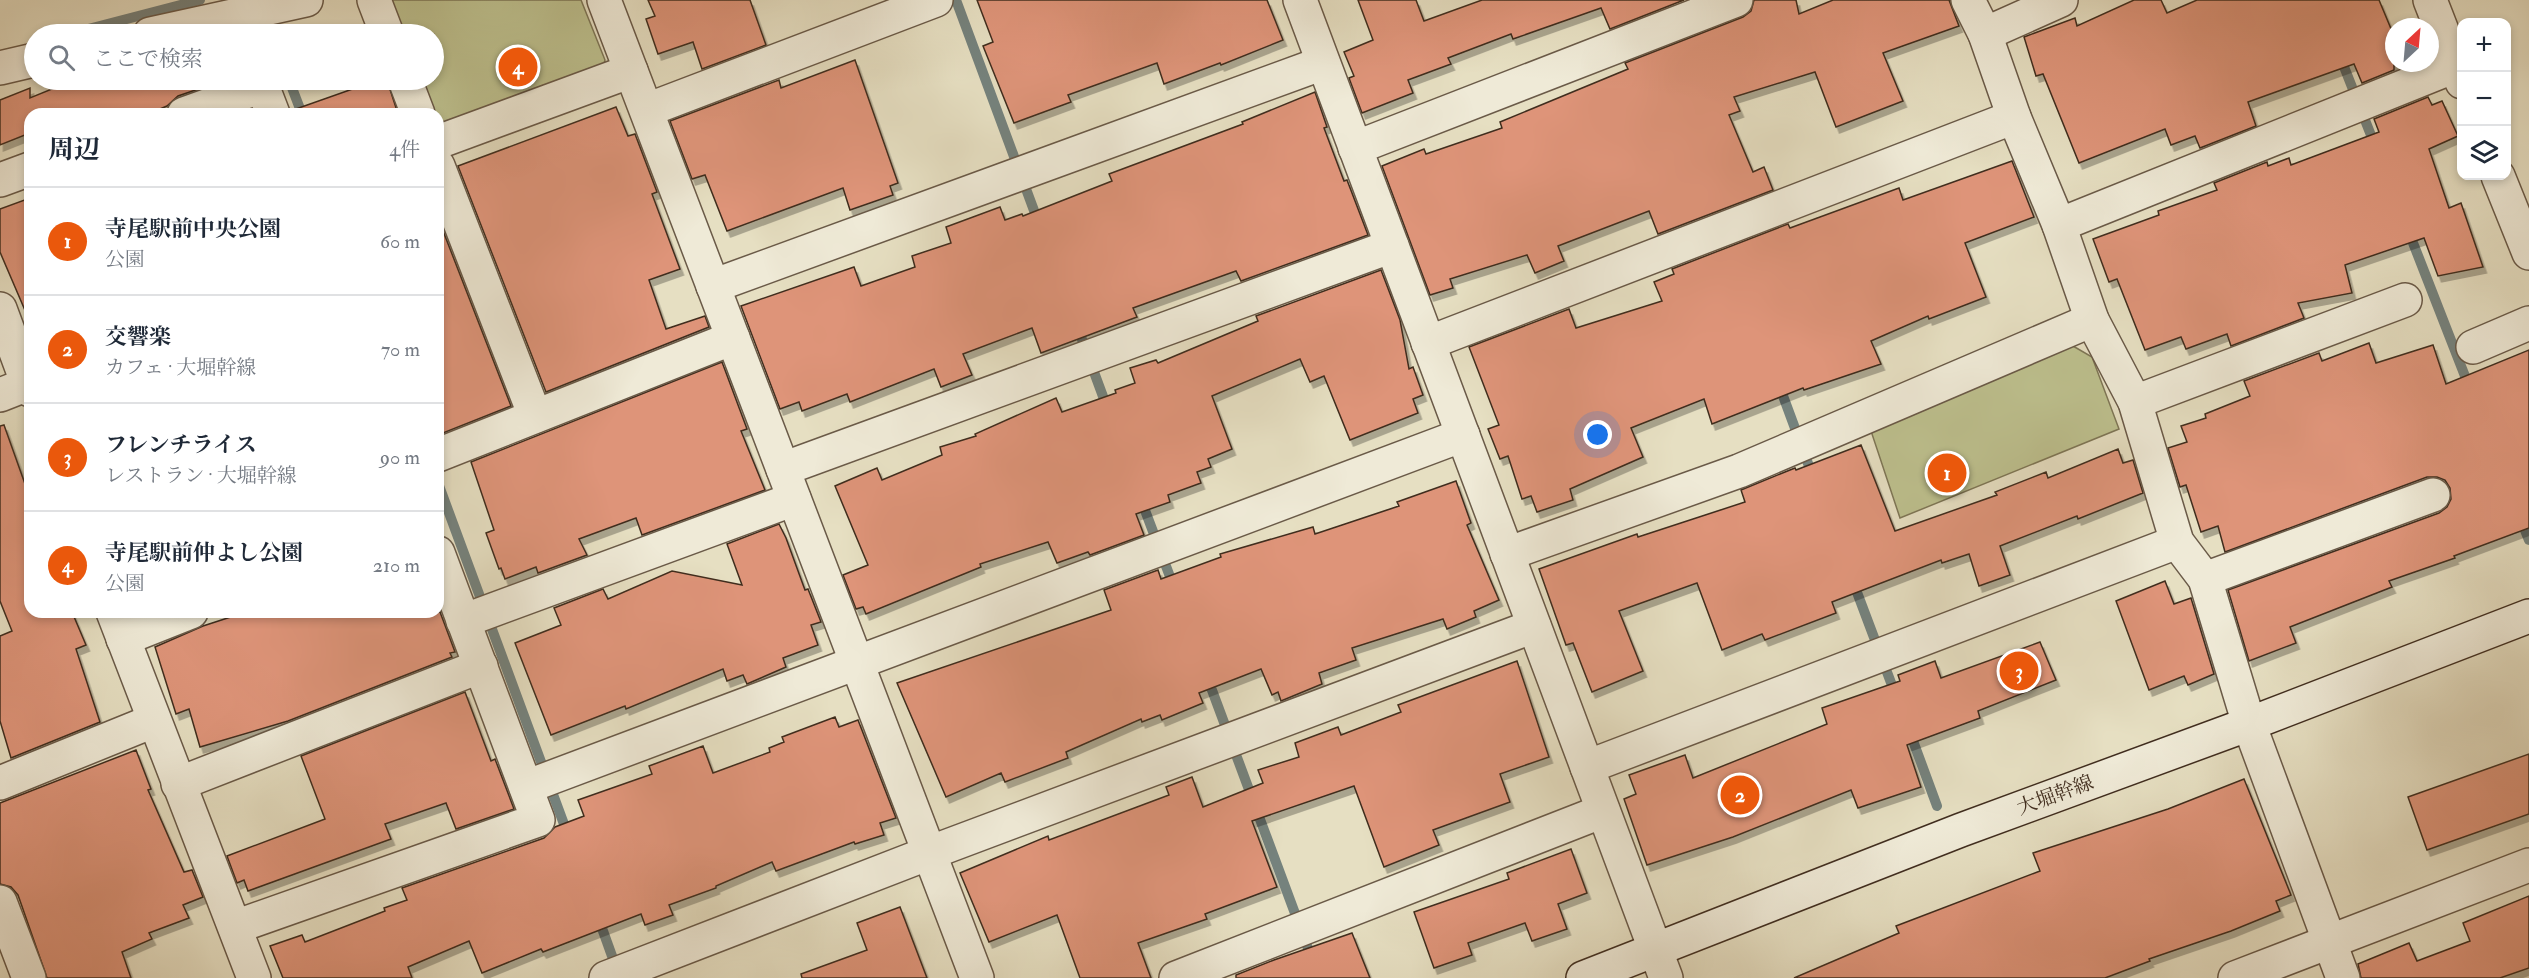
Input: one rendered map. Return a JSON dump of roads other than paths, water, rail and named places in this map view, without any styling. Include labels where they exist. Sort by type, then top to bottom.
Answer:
[{"type":"street","points":[[242,24],[306,0]]},
{"type":"street","points":[[374,0],[383,24]]},
{"type":"street","points":[[604,0],[977,978]]},
{"type":"street","points":[[646,110],[936,0]]},
{"type":"street","points":[[1300,0],[1661,964]]},
{"type":"street","points":[[1355,148],[1736,0]]},
{"type":"street","points":[[1968,0],[1985,34],[2014,117],[2059,225],[2092,320],[2135,402],[2177,542],[2205,579],[2249,724],[2343,978]]},
{"type":"street","points":[[1985,34],[2061,0]]},
{"type":"street","points":[[2430,0],[2457,72]]},
{"type":"street","points":[[0,68],[24,62]]},
{"type":"street","points":[[714,286],[1323,63]]},
{"type":"street","points":[[444,140],[631,71]]},
{"type":"street","points":[[2059,225],[2457,74]]},
{"type":"street","points":[[409,90],[416,108]]},
{"type":"street","points":[[207,108],[265,93]]},
{"type":"street","points":[[1428,343],[2014,117]]},
{"type":"street","points":[[0,180],[24,171]]},
{"type":"street","points":[[2500,180],[2529,253]]},
{"type":"street","points":[[444,181],[536,416]]},
{"type":"street","points":[[463,621],[789,484],[1392,246]]},
{"type":"street","points":[[2135,402],[2405,300]]},
{"type":"street","points":[[0,309],[22,342],[19,390]]},
{"type":"street","points":[[1507,554],[1739,471],[2092,320]]},
{"type":"street","points":[[2473,347],[2529,323]]},
{"type":"street","points":[[444,453],[733,339]]},
{"type":"street","points":[[526,787],[1463,435]]},
{"type":"street","points":[[2205,579],[2433,495]]},
{"type":"street","points":[[1587,767],[2177,542]]},
{"type":"street","points":[[235,927],[538,820],[444,569]]},
{"type":"street","name":"大堀幹線","points":[[1583,978],[1661,964],[1961,830],[2249,724],[2529,616]]},
{"type":"street","points":[[157,618],[118,625],[153,721],[254,978]]},
{"type":"street","points":[[606,978],[929,853],[1534,626]]},
{"type":"street","points":[[178,784],[481,666]]},
{"type":"street","points":[[0,783],[153,721]]},
{"type":"street","points":[[1176,978],[1603,811]]},
{"type":"street","points":[[2235,978],[2529,865]]},
{"type":"street","points":[[0,902],[29,978]]},
{"type":"waterway","points":[[108,24],[200,0]]},
{"type":"waterway","points":[[956,0],[1039,224]]},
{"type":"waterway","points":[[264,12],[269,24]]},
{"type":"waterway","points":[[2339,54],[2376,148]]},
{"type":"waterway","points":[[293,90],[300,108]]},
{"type":"waterway","points":[[2408,230],[2470,389]]},
{"type":"waterway","points":[[1077,326],[1108,410]]},
{"type":"waterway","points":[[1779,385],[1813,477]]},
{"type":"waterway","points":[[1140,497],[1175,590]]},
{"type":"waterway","points":[[444,499],[568,835]]},
{"type":"waterway","points":[[2520,518],[2529,540]]},
{"type":"waterway","points":[[1852,579],[1896,696]]},
{"type":"waterway","points":[[1206,674],[1319,978]]},
{"type":"waterway","points":[[1909,730],[1937,806]]},
{"type":"waterway","points":[[598,917],[617,970]]},
{"type":"place","name":"寺尾駅前仲よし公園","points":[[518,67]]},
{"type":"place","name":"寺尾駅前中央公園","points":[[1947,473]]},
{"type":"place","name":"フレンチライス","points":[[2019,671]]},
{"type":"place","name":"交響楽","points":[[1740,795]]}]
